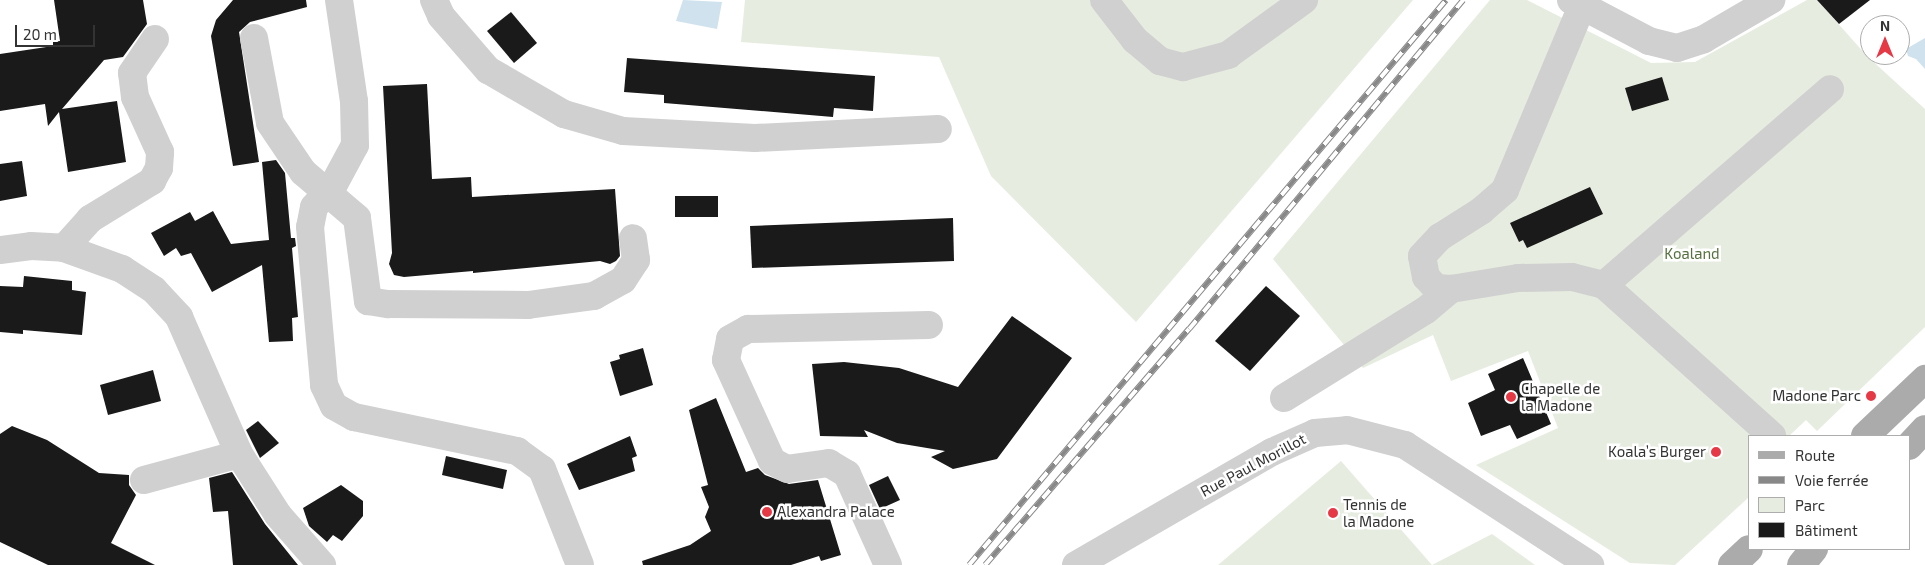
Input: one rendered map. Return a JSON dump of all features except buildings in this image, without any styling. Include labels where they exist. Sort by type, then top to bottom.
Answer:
[{"type":"main road","points":[[1866,435],[1925,379]]},
{"type":"main road","points":[[1910,445],[1925,430]]},
{"type":"main road","points":[[1732,565],[1748,549]]},
{"type":"main road","points":[[1801,565],[1813,550]]},
{"type":"street","points":[[339,0],[354,101],[355,145],[328,191],[314,207],[310,228],[324,385],[334,406],[354,418],[517,451],[542,469],[580,565]]},
{"type":"street","points":[[434,0],[442,16],[488,70],[564,114],[623,131],[756,138],[938,129]]},
{"type":"street","points":[[1104,0],[1135,40],[1160,61],[1183,67],[1228,55],[1304,0]]},
{"type":"street","points":[[1771,0],[1704,39],[1677,48],[1649,42],[1577,3],[1505,190],[1481,211],[1440,237],[1422,256],[1426,277],[1436,288],[1451,289],[1527,278],[1572,277],[1604,285],[1771,435]]},
{"type":"street","points":[[254,38],[270,123],[303,172],[328,191],[357,218],[368,301],[388,304],[528,305],[594,296],[623,280],[636,260],[633,238]]},
{"type":"street","points":[[64,248],[90,219],[152,181],[159,168],[160,152],[135,96],[132,72],[155,39]]},
{"type":"street","points":[[1604,285],[1830,89]]},
{"type":"street","points":[[0,250],[31,246],[64,248],[122,269],[154,290],[179,317],[239,454],[278,515],[322,565]]},
{"type":"street","points":[[1284,398],[1426,310],[1451,289]]},
{"type":"street","points":[[888,565],[847,474],[829,463],[787,469],[772,460],[726,360],[730,339],[748,329],[930,325]]},
{"type":"street","name":"Rue Paul Morillot","points":[[1076,565],[1272,452],[1314,432],[1347,430],[1405,444],[1590,565]]},
{"type":"street","points":[[144,480],[239,454]]},
{"type":"green space","points":[[745,0],[1413,0],[1136,322],[991,176],[939,57],[741,42]]},
{"type":"green space","name":"Koaland","points":[[1490,0],[1527,0],[1651,63],[1695,62],[1807,0],[1817,0],[1860,48],[1860,65],[1877,65],[1925,109],[1925,327],[1817,431],[1806,420],[1790,435],[1748,435],[1748,498],[1675,565],[1630,563],[1476,465],[1558,428],[1528,351],[1451,381],[1433,335],[1363,368],[1273,259]]},
{"type":"green space","name":"Tennis de la Madone","points":[[1341,461],[1432,565],[1218,565]]},
{"type":"green space","points":[[1492,534],[1535,565],[1432,565]]},
{"type":"water","points":[[683,0],[722,2],[717,29],[676,21]]},
{"type":"water","points":[[1925,38],[1925,69],[1916,59],[1910,57],[1910,47]]},
{"type":"railway","points":[[969,565],[1446,0]]},
{"type":"railway","points":[[985,565],[1189,329],[1463,0]]},
{"type":"place","name":"Madone Parc","points":[[1871,396]]},
{"type":"place","name":"Chapelle de la Madone","points":[[1511,397]]},
{"type":"place","name":"Koala’s Burger","points":[[1716,452]]},
{"type":"place","name":"Alexandra Palace","points":[[767,512]]},
{"type":"place","name":"Tennis de la Madone","points":[[1333,513]]}]
